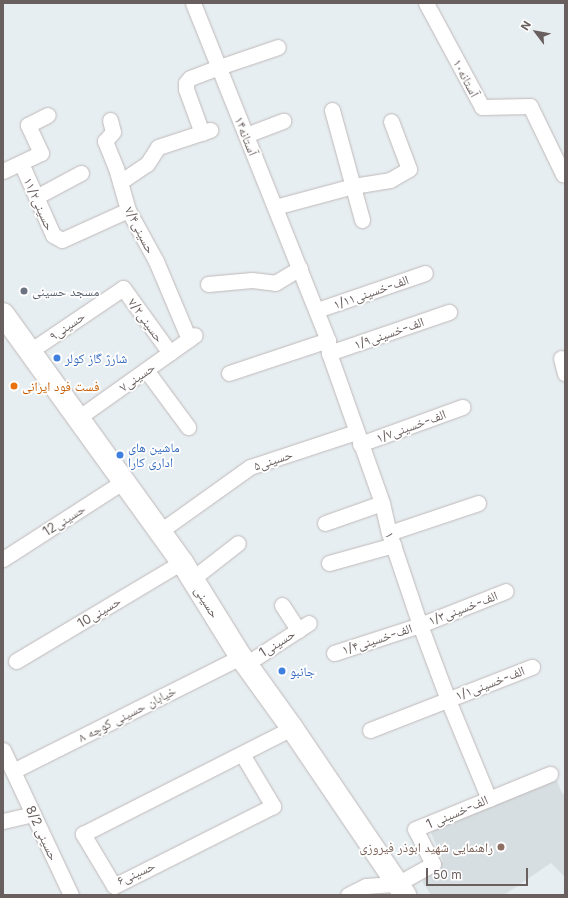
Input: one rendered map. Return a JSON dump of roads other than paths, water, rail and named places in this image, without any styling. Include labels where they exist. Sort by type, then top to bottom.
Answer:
[{"type":"street","name":"آستانه۱۴","points":[[193,3],[300,268]]},
{"type":"street","name":"آستانه۱۰","points":[[426,3],[482,107],[530,106],[564,174]]},
{"type":"street","points":[[120,182],[147,164],[158,146],[206,132],[186,89],[186,83],[190,78],[278,47]]},
{"type":"street","points":[[332,110],[362,220]]},
{"type":"street","points":[[3,171],[41,153],[28,124],[48,116]]},
{"type":"street","name":"حسینی۷/۴","points":[[110,120],[113,132],[105,140],[128,210],[156,261],[192,337]]},
{"type":"street","points":[[246,135],[284,121]]},
{"type":"street","points":[[275,207],[353,186],[390,180],[408,169],[392,121]]},
{"type":"street","name":"حسینی۱۱/۲","points":[[21,163],[54,236],[62,240],[128,210]]},
{"type":"street","points":[[36,197],[81,173]]},
{"type":"street","points":[[208,284],[252,280],[275,283],[300,268]]},
{"type":"street","name":"۱","points":[[300,268],[317,310],[358,438],[382,503],[392,539],[420,624],[448,700],[488,799]]},
{"type":"street","name":"الف-خسینی۱/۱۱","points":[[317,310],[426,273]]},
{"type":"street","name":"حسینی۹","points":[[30,351],[123,288]]},
{"type":"street","name":"حسینی۷/۲","points":[[123,288],[170,353]]},
{"type":"street","name":"الف-خسینی۱/۹","points":[[229,373],[328,347],[448,312]]},
{"type":"street","name":"حسینی","points":[[3,314],[187,571],[244,660],[292,728],[401,890]]},
{"type":"street","name":"حسینی۷","points":[[78,418],[192,337]]},
{"type":"street","points":[[561,358],[565,374]]},
{"type":"street","points":[[146,370],[188,427]]},
{"type":"street","name":"الف-خسینی۱/۷","points":[[358,438],[462,408]]},
{"type":"street","name":"حسینی۵","points":[[160,532],[250,467],[358,438]]},
{"type":"street","name":"حسینی12","points":[[3,559],[124,481]]},
{"type":"street","points":[[325,523],[382,503]]},
{"type":"street","points":[[329,563],[392,539],[478,503]]},
{"type":"street","name":"حسینی10","points":[[16,661],[238,543]]},
{"type":"street","name":"الف-خسینی۱/۳","points":[[420,624],[506,591]]},
{"type":"street","name":"حسینی1","points":[[244,660],[303,626],[282,605]]},
{"type":"street","name":"الف-خسینی۱/۴","points":[[334,653],[420,624]]},
{"type":"street","name":"خیابان حسینی کوچه ۸","points":[[13,771],[244,660]]},
{"type":"street","name":"الف-خسینی۱/۱","points":[[370,730],[532,667]]},
{"type":"street","name":"حسینی۶","points":[[242,754],[273,806],[114,886],[83,834],[292,728]]},
{"type":"street","name":"8/2 حسینی","points":[[3,750],[71,895]]},
{"type":"street","name":"1 الف-خسینی","points":[[401,890],[433,864],[416,829],[550,774]]},
{"type":"street","points":[[3,821],[33,814]]},
{"type":"street","points":[[348,895],[366,886],[401,890]]},
{"type":"place","name":"مسجد حسینی","points":[[24,291]]},
{"type":"place","name":"شارژ گاز کولر","points":[[57,358]]},
{"type":"place","name":"فست فود ایرانی","points":[[14,386]]},
{"type":"place","name":"ماشین های اداری کارا","points":[[120,455]]},
{"type":"place","name":"جانبو","points":[[282,671]]},
{"type":"place","name":"راهنمایی شهید ابوذر فیروزی","points":[[501,847]]}]
